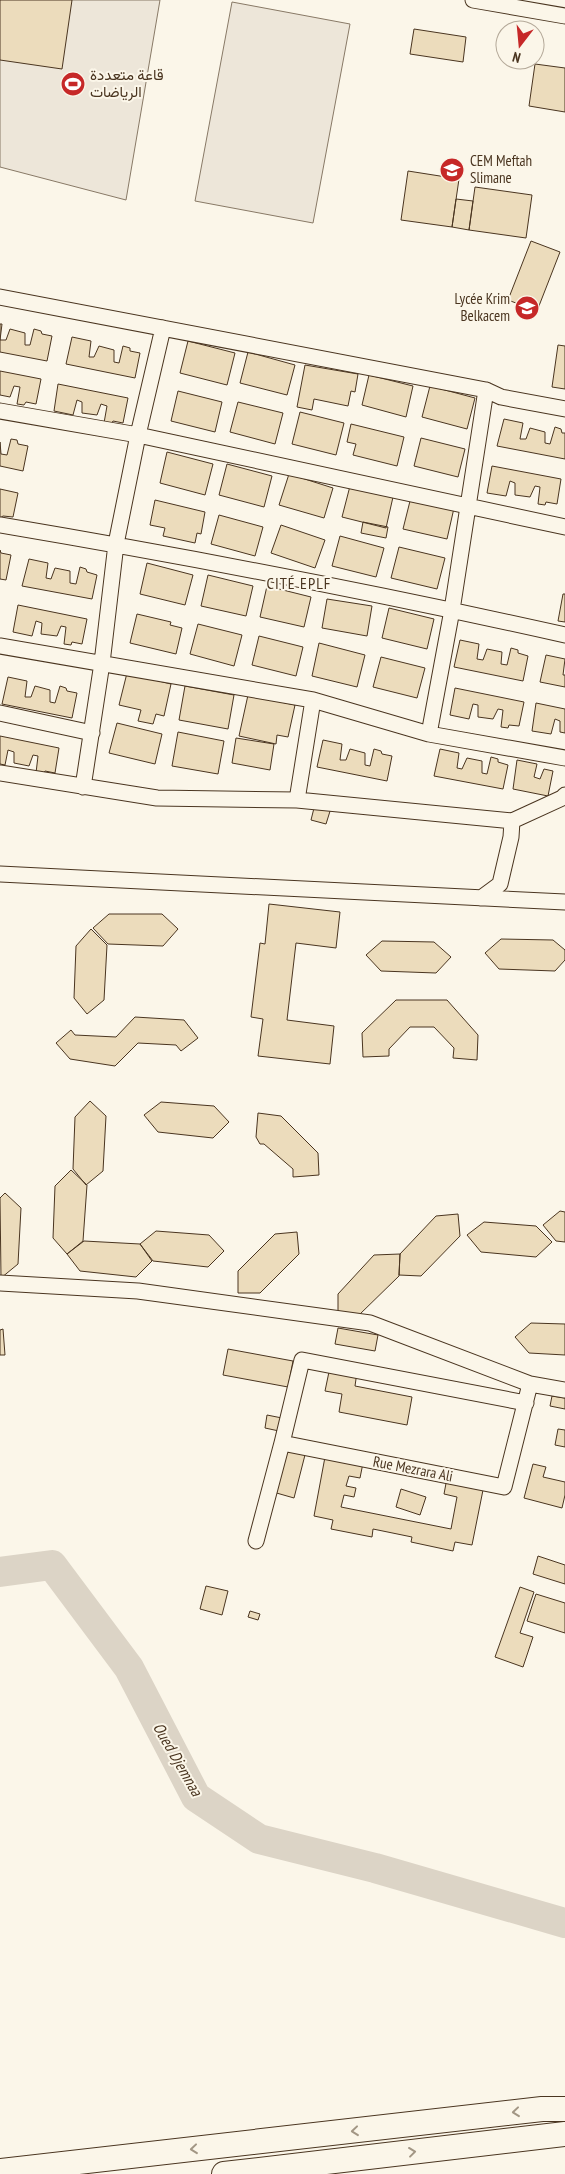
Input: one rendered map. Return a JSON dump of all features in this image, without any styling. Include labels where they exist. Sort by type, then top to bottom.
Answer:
[{"type":"main road","points":[[0,2171],[532,2110],[565,2109]]},
{"type":"main road","points":[[224,2174],[565,2134]]},
{"type":"street","points":[[473,0],[565,16]]},
{"type":"street","points":[[0,296],[486,390],[501,397],[565,409]]},
{"type":"street","points":[[83,786],[102,663],[116,544],[138,435],[163,328]]},
{"type":"street","points":[[429,734],[452,610],[486,390]]},
{"type":"street","points":[[0,411],[138,435],[565,527]]},
{"type":"street","points":[[0,525],[116,544],[452,610],[565,636]]},
{"type":"street","points":[[0,646],[313,700],[429,734],[565,758]]},
{"type":"street","points":[[297,800],[313,700]]},
{"type":"street","points":[[0,713],[92,733]]},
{"type":"street","points":[[0,773],[158,798],[297,800],[512,821],[565,795]]},
{"type":"street","points":[[481,898],[500,884],[511,837],[512,821]]},
{"type":"street","points":[[0,874],[565,902]]},
{"type":"street","points":[[0,1283],[138,1291],[370,1323],[530,1384],[565,1390]]},
{"type":"street","points":[[256,1542],[302,1360],[526,1403]]},
{"type":"street","name":"Rue Mezrara Ali","points":[[282,1443],[504,1487],[530,1384]]},
{"type":"shaded area","name":"قاعة متعددة الرياضات","points":[[0,0],[160,0],[126,200],[0,167]]},
{"type":"shaded area","points":[[232,2],[350,24],[313,223],[195,201]]},
{"type":"building","points":[[0,0],[72,0],[62,69],[0,60]]},
{"type":"building","points":[[414,29],[466,37],[463,62],[410,54]]},
{"type":"building","points":[[545,65],[565,68],[565,112],[529,106],[534,70],[545,70]]},
{"type":"building","points":[[408,171],[459,179],[452,227],[401,220]]},
{"type":"building","points":[[475,187],[532,195],[526,238],[469,230]]},
{"type":"building","points":[[456,199],[473,201],[469,230],[452,227]]},
{"type":"building","points":[[531,241],[560,252],[537,311],[508,300]]},
{"type":"building","points":[[0,324],[2,324],[0,340]]},
{"type":"building","points":[[10,329],[25,333],[25,345],[30,345],[34,329],[41,331],[42,334],[52,336],[47,361],[0,352],[0,340],[6,340]]},
{"type":"building","points":[[72,337],[91,341],[89,357],[94,357],[99,346],[114,350],[114,362],[119,363],[123,346],[130,348],[130,351],[140,353],[135,378],[66,364]]},
{"type":"building","points":[[188,341],[235,353],[227,385],[180,373]]},
{"type":"building","points":[[558,345],[565,346],[565,389],[552,387]]},
{"type":"building","points":[[248,352],[295,365],[287,395],[240,383]]},
{"type":"building","points":[[305,365],[358,374],[355,392],[351,391],[348,406],[314,399],[312,410],[297,407]]},
{"type":"building","points":[[0,371],[41,379],[36,404],[26,402],[24,405],[17,404],[20,387],[14,386],[10,397],[0,395]]},
{"type":"building","points":[[369,375],[413,386],[406,417],[362,405]]},
{"type":"building","points":[[58,384],[128,398],[123,423],[113,421],[111,424],[104,423],[107,406],[101,404],[97,415],[82,413],[82,402],[77,400],[73,415],[54,411]]},
{"type":"building","points":[[430,386],[475,398],[467,429],[422,417]]},
{"type":"building","points":[[178,391],[222,402],[215,432],[171,421]]},
{"type":"building","points":[[238,402],[283,413],[275,444],[230,432]]},
{"type":"building","points":[[300,412],[344,423],[336,455],[292,444]]},
{"type":"building","points":[[504,419],[523,423],[520,439],[526,439],[530,428],[545,432],[545,443],[550,444],[555,427],[561,429],[562,433],[565,433],[565,459],[497,446]]},
{"type":"building","points":[[351,424],[404,437],[397,466],[353,455],[356,444],[347,442]]},
{"type":"building","points":[[421,438],[465,449],[458,477],[414,466]]},
{"type":"building","points":[[11,439],[17,440],[18,444],[28,446],[23,471],[0,466],[0,442],[1,454],[7,455]]},
{"type":"building","points":[[167,452],[213,464],[205,495],[160,483]]},
{"type":"building","points":[[227,464],[272,476],[264,507],[219,495]]},
{"type":"building","points":[[492,466],[561,479],[557,504],[546,502],[545,505],[538,504],[540,487],[535,486],[530,497],[515,495],[515,483],[510,481],[506,496],[487,493]]},
{"type":"building","points":[[289,474],[333,488],[324,518],[279,505]]},
{"type":"building","points":[[350,486],[393,497],[386,528],[342,517]]},
{"type":"building","points":[[0,489],[18,493],[13,517],[3,516],[0,518]]},
{"type":"building","points":[[411,497],[454,508],[447,539],[403,529]]},
{"type":"building","points":[[155,500],[205,512],[201,534],[197,533],[195,543],[163,536],[165,528],[150,525]]},
{"type":"building","points":[[219,515],[263,527],[255,556],[211,544]]},
{"type":"building","points":[[363,522],[388,527],[386,538],[361,533]]},
{"type":"building","points":[[281,525],[325,540],[315,568],[271,553]]},
{"type":"building","points":[[340,536],[384,548],[376,577],[332,566]]},
{"type":"building","points":[[399,547],[445,558],[437,589],[391,578]]},
{"type":"building","points":[[0,550],[1,553],[11,555],[6,580],[0,579]]},
{"type":"building","points":[[29,559],[48,563],[46,578],[51,579],[55,568],[70,571],[70,583],[76,584],[80,567],[86,569],[87,572],[97,575],[92,599],[22,586]]},
{"type":"building","points":[[147,563],[193,575],[185,605],[140,594]]},
{"type":"building","points":[[208,575],[253,586],[246,616],[201,606]]},
{"type":"building","points":[[267,586],[311,597],[304,627],[260,617]]},
{"type":"building","points":[[563,594],[565,594],[565,622],[558,621]]},
{"type":"building","points":[[327,599],[372,606],[367,636],[322,628]]},
{"type":"building","points":[[18,605],[87,619],[82,644],[72,642],[71,645],[64,644],[66,627],[61,626],[57,636],[41,634],[42,623],[36,621],[32,636],[13,632]]},
{"type":"building","points":[[389,608],[434,619],[427,649],[382,638]]},
{"type":"building","points":[[137,614],[171,622],[170,625],[182,628],[176,654],[130,643]]},
{"type":"building","points":[[198,624],[242,635],[234,666],[190,654]]},
{"type":"building","points":[[259,636],[303,647],[296,676],[252,665]]},
{"type":"building","points":[[460,640],[479,644],[477,659],[483,660],[487,649],[502,652],[501,664],[507,665],[511,648],[518,650],[518,653],[528,656],[523,681],[454,667]]},
{"type":"building","points":[[319,643],[365,655],[357,687],[312,676]]},
{"type":"building","points":[[546,655],[565,659],[563,675],[565,675],[565,687],[540,682]]},
{"type":"building","points":[[381,657],[425,668],[417,698],[373,687]]},
{"type":"building","points":[[127,673],[171,684],[164,716],[156,714],[153,724],[138,721],[141,710],[119,705]]},
{"type":"building","points":[[8,677],[27,681],[25,697],[31,697],[35,686],[50,690],[50,702],[55,703],[60,686],[66,688],[67,691],[77,693],[72,718],[2,704]]},
{"type":"building","points":[[185,686],[234,695],[228,729],[179,720]]},
{"type":"building","points":[[455,688],[524,702],[519,726],[509,725],[508,728],[501,727],[503,710],[498,709],[493,719],[478,717],[478,705],[473,704],[469,719],[450,715]]},
{"type":"building","points":[[248,695],[295,705],[288,737],[277,735],[276,744],[239,736]]},
{"type":"building","points":[[536,703],[565,709],[565,733],[560,732],[560,721],[555,719],[551,734],[532,731]]},
{"type":"building","points":[[117,723],[162,734],[155,764],[109,753]]},
{"type":"building","points":[[178,732],[224,741],[218,774],[172,766]]},
{"type":"building","points":[[0,736],[59,748],[55,773],[45,771],[43,774],[36,773],[38,756],[33,755],[29,766],[14,763],[14,752],[8,750],[5,765],[0,764]]},
{"type":"building","points":[[236,738],[274,744],[270,770],[232,763]]},
{"type":"building","points":[[323,740],[342,744],[340,760],[346,760],[350,749],[365,753],[365,765],[370,766],[374,749],[381,751],[382,754],[392,756],[387,781],[317,767]]},
{"type":"building","points":[[440,749],[459,753],[457,768],[462,769],[467,758],[482,761],[482,773],[487,774],[491,757],[498,759],[498,762],[508,765],[503,789],[434,776]]},
{"type":"building","points":[[517,760],[537,764],[534,777],[540,779],[544,769],[553,771],[548,796],[513,789]]},
{"type":"building","points":[[315,804],[331,808],[326,824],[311,820]]},
{"type":"building","points":[[269,904],[340,912],[336,948],[296,943],[287,1020],[334,1026],[330,1064],[258,1056],[263,1019],[251,1017],[260,943],[265,944]]},
{"type":"building","points":[[109,914],[162,914],[178,929],[163,946],[108,944],[93,928]]},
{"type":"building","points":[[91,929],[107,945],[104,1000],[87,1014],[74,998],[76,946]]},
{"type":"building","points":[[501,939],[553,940],[565,950],[565,960],[555,971],[499,969],[485,953]]},
{"type":"building","points":[[382,941],[434,942],[451,957],[436,973],[381,971],[366,955]]},
{"type":"building","points":[[396,1000],[447,1000],[478,1035],[477,1060],[453,1058],[454,1048],[434,1027],[410,1027],[389,1049],[389,1056],[363,1057],[362,1033]]},
{"type":"building","points":[[135,1017],[184,1020],[198,1038],[181,1051],[176,1045],[138,1043],[115,1066],[70,1059],[56,1043],[71,1030],[75,1035],[116,1037]]},
{"type":"building","points":[[90,1101],[106,1116],[103,1171],[86,1185],[73,1169],[75,1117]]},
{"type":"building","points":[[161,1102],[214,1106],[229,1122],[213,1138],[158,1132],[144,1115]]},
{"type":"building","points":[[258,1113],[281,1116],[318,1153],[319,1175],[293,1177],[293,1169],[264,1144],[260,1144],[256,1137]]},
{"type":"building","points":[[71,1170],[87,1185],[83,1241],[67,1254],[53,1238],[55,1186]]},
{"type":"building","points":[[5,1193],[21,1208],[18,1264],[1,1278],[0,1198]]},
{"type":"building","points":[[560,1211],[565,1212],[565,1242],[556,1241],[543,1225]]},
{"type":"building","points":[[458,1214],[460,1236],[421,1276],[399,1275],[400,1254],[436,1216]]},
{"type":"building","points":[[484,1222],[536,1226],[552,1242],[536,1257],[481,1252],[467,1235]]},
{"type":"building","points":[[156,1231],[209,1235],[224,1251],[208,1267],[153,1261],[140,1244]]},
{"type":"building","points":[[297,1232],[299,1254],[260,1293],[238,1293],[238,1271],[275,1234]]},
{"type":"building","points":[[84,1241],[140,1244],[152,1261],[136,1277],[80,1271],[67,1254]]},
{"type":"building","points":[[400,1254],[399,1276],[359,1315],[338,1315],[338,1294],[374,1255]]},
{"type":"building","points":[[531,1323],[565,1324],[565,1355],[529,1353],[515,1337]]},
{"type":"building","points":[[338,1328],[378,1335],[375,1351],[335,1344]]},
{"type":"building","points":[[3,1329],[5,1355],[0,1355],[0,1330]]},
{"type":"building","points":[[228,1349],[293,1361],[288,1387],[223,1375]]},
{"type":"building","points":[[330,1367],[357,1372],[355,1386],[412,1397],[407,1425],[339,1412],[342,1394],[325,1391]]},
{"type":"building","points":[[552,1396],[565,1398],[565,1409],[550,1406]]},
{"type":"building","points":[[267,1415],[282,1418],[279,1431],[265,1428]]},
{"type":"building","points":[[558,1429],[565,1430],[565,1447],[555,1445]]},
{"type":"building","points":[[284,1445],[306,1451],[294,1498],[273,1492]]},
{"type":"building","points":[[325,1457],[364,1458],[360,1478],[349,1476],[346,1486],[356,1488],[354,1497],[344,1495],[341,1507],[451,1529],[457,1497],[444,1494],[447,1478],[484,1485],[472,1545],[455,1542],[453,1551],[411,1542],[412,1537],[373,1529],[372,1537],[331,1529],[333,1520],[314,1516]]},
{"type":"building","points":[[533,1464],[546,1467],[543,1477],[565,1482],[562,1508],[524,1498]]},
{"type":"building","points":[[401,1489],[426,1497],[420,1515],[396,1507]]},
{"type":"building","points":[[538,1556],[565,1565],[565,1584],[533,1574]]},
{"type":"building","points":[[206,1586],[228,1591],[222,1615],[200,1609]]},
{"type":"building","points":[[520,1587],[534,1592],[520,1633],[533,1637],[523,1667],[495,1657]]},
{"type":"building","points":[[536,1594],[565,1603],[565,1633],[527,1621]]},
{"type":"building","points":[[250,1611],[260,1614],[258,1620],[248,1617]]},
{"type":"waterway","name":"Oued Djemnaa","points":[[0,1572],[52,1565],[129,1668],[196,1797],[259,1839],[375,1868],[565,1923]]},
{"type":"place","name":"قاعة متعددة الرياضات","points":[[73,84]]},
{"type":"place","name":"CEM Meftah Slimane","points":[[452,170]]},
{"type":"place","name":"Lycée Krim Belkacem","points":[[527,308]]},
{"type":"district","name":"CITÉ EPLF","points":[[299,583]]}]
